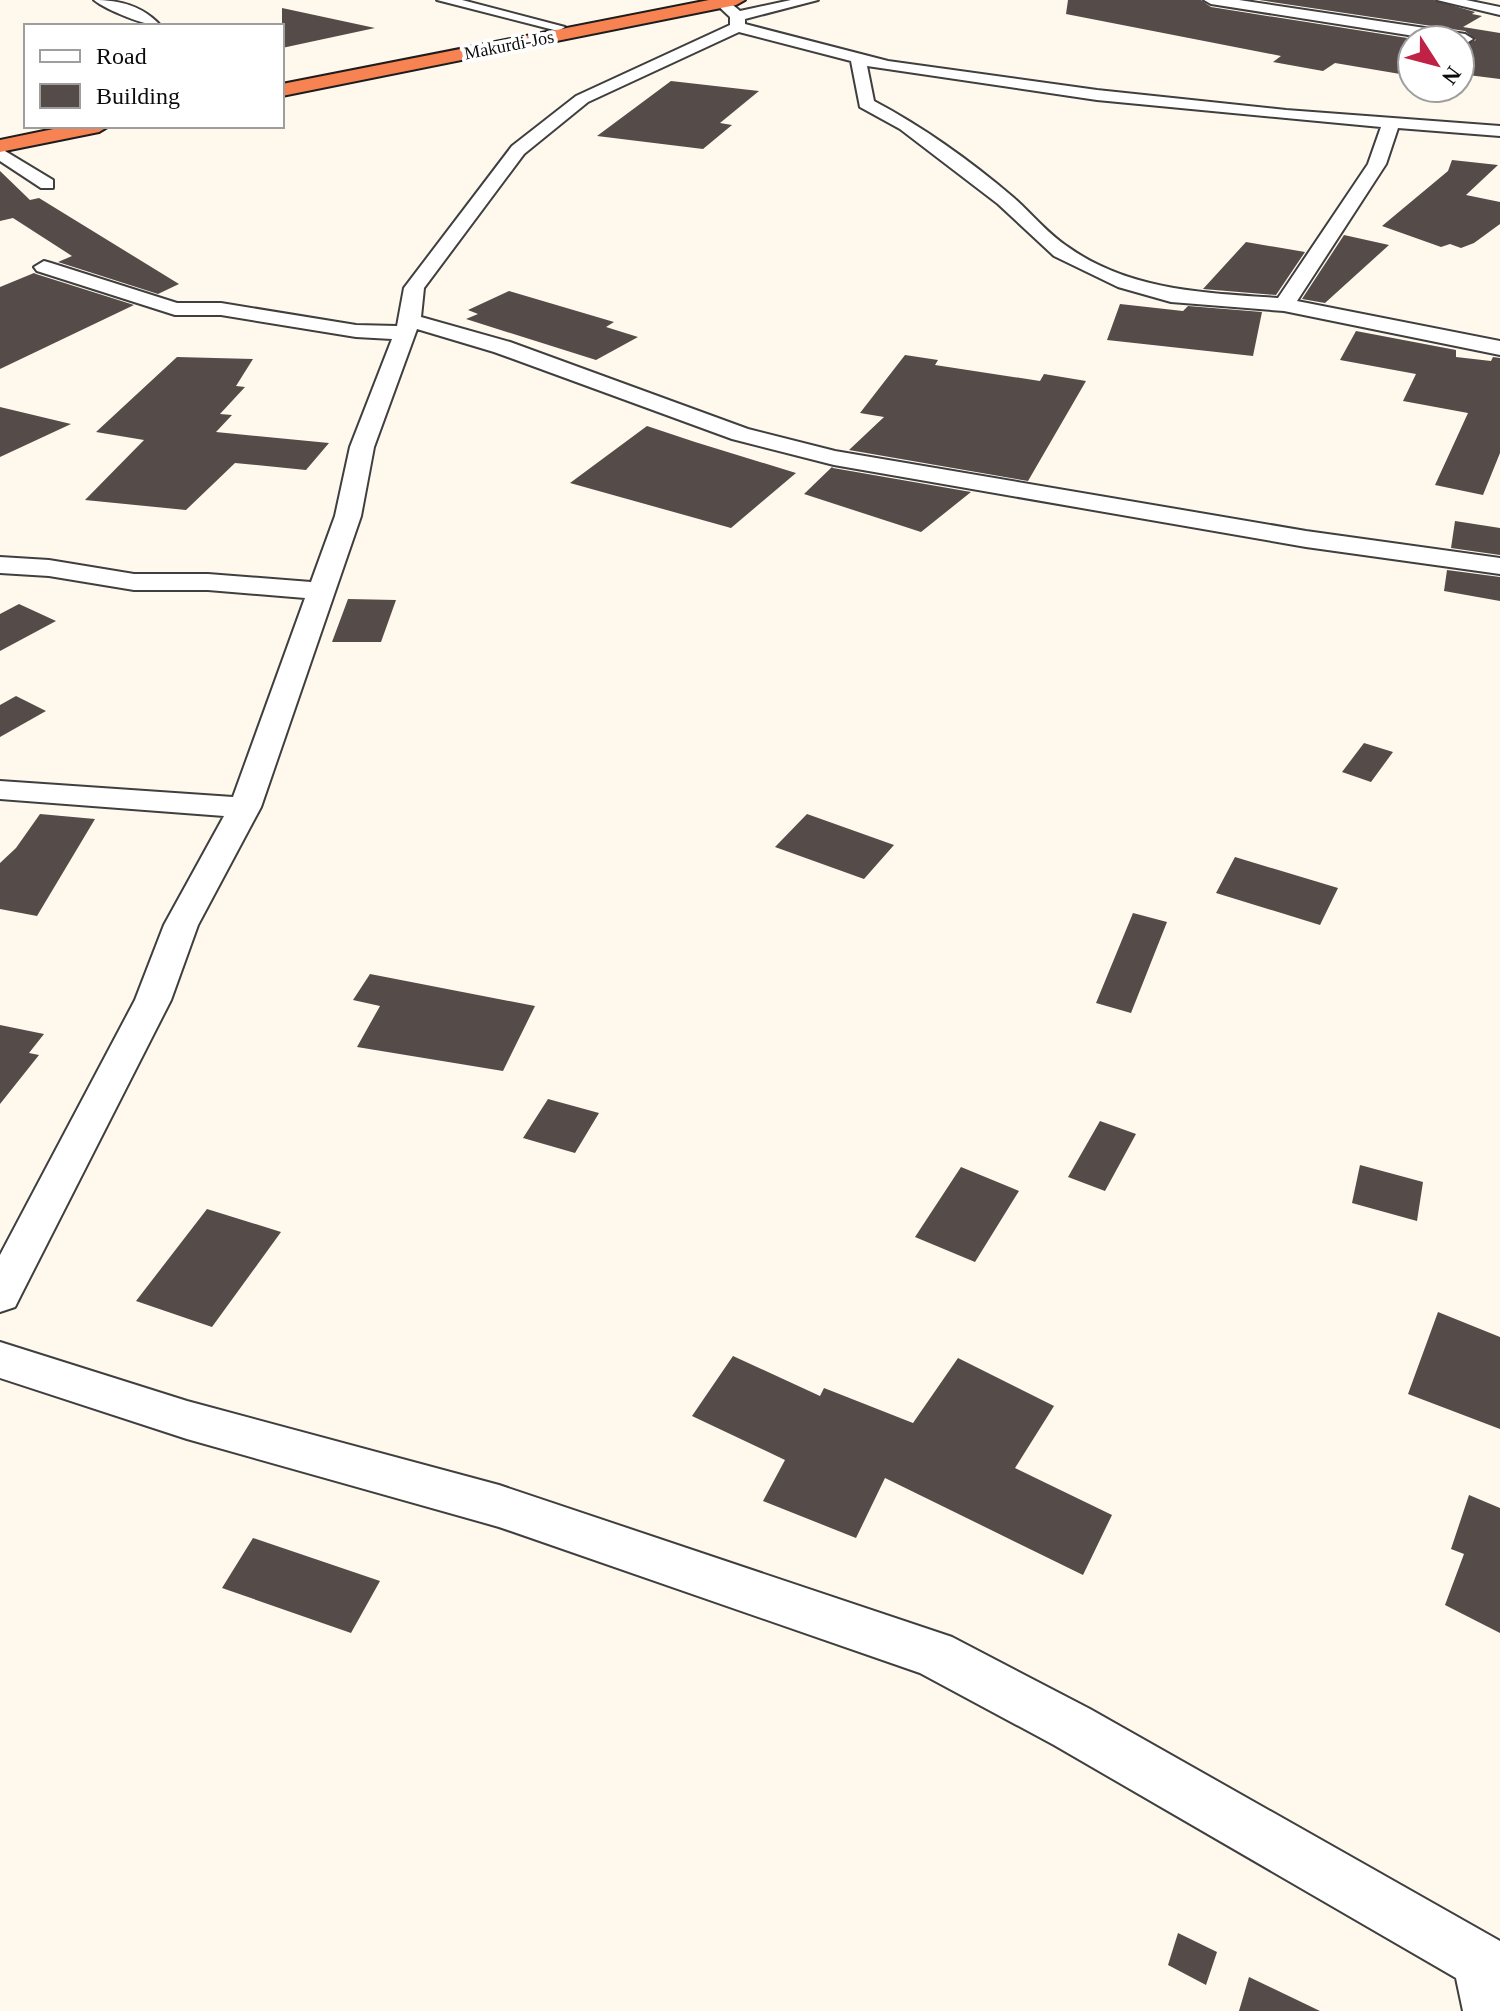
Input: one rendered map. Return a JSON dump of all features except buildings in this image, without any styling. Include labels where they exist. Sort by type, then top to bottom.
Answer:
[{"type":"highway","name":"Makurdi-Jos","points":[[284,81],[558,27],[726,9]]},
{"type":"highway","name":"Makurdi-Jos","points":[[284,90],[726,9]]},
{"type":"highway","points":[[0,136],[40,128]]},
{"type":"highway","points":[[0,146],[89,128]]},
{"type":"street","points":[[101,0],[137,13],[151,24]]},
{"type":"street","points":[[444,0],[558,27]]},
{"type":"street","points":[[0,1295],[153,1000],[181,925],[245,807],[348,516],[362,447],[407,327],[414,288],[518,150],[582,99],[726,9],[811,0]]},
{"type":"street","points":[[1211,0],[1396,29]]},
{"type":"street","points":[[1444,0],[1500,11]]},
{"type":"street","points":[[726,9],[858,59],[1097,95],[1391,124],[1500,131]]},
{"type":"street","points":[[1254,24],[1294,15]]},
{"type":"street","points":[[858,59],[866,103],[906,125],[1005,200],[1061,252],[1080,263],[1125,283],[1171,296],[1284,305],[1500,348]]},
{"type":"street","points":[[1284,305],[1377,164],[1391,124]]},
{"type":"street","points":[[0,153],[47,184]]},
{"type":"street","points":[[44,267],[175,309],[221,309],[356,331],[407,327],[502,347],[740,434],[834,458],[945,480],[1306,539],[1500,566]]},
{"type":"street","points":[[0,565],[49,568],[134,582],[208,582],[322,591]]},
{"type":"street","points":[[0,790],[65,791],[187,806],[245,807]]},
{"type":"street","points":[[0,1360],[216,1428],[499,1506],[934,1654],[1072,1727],[1491,1982]]}]
